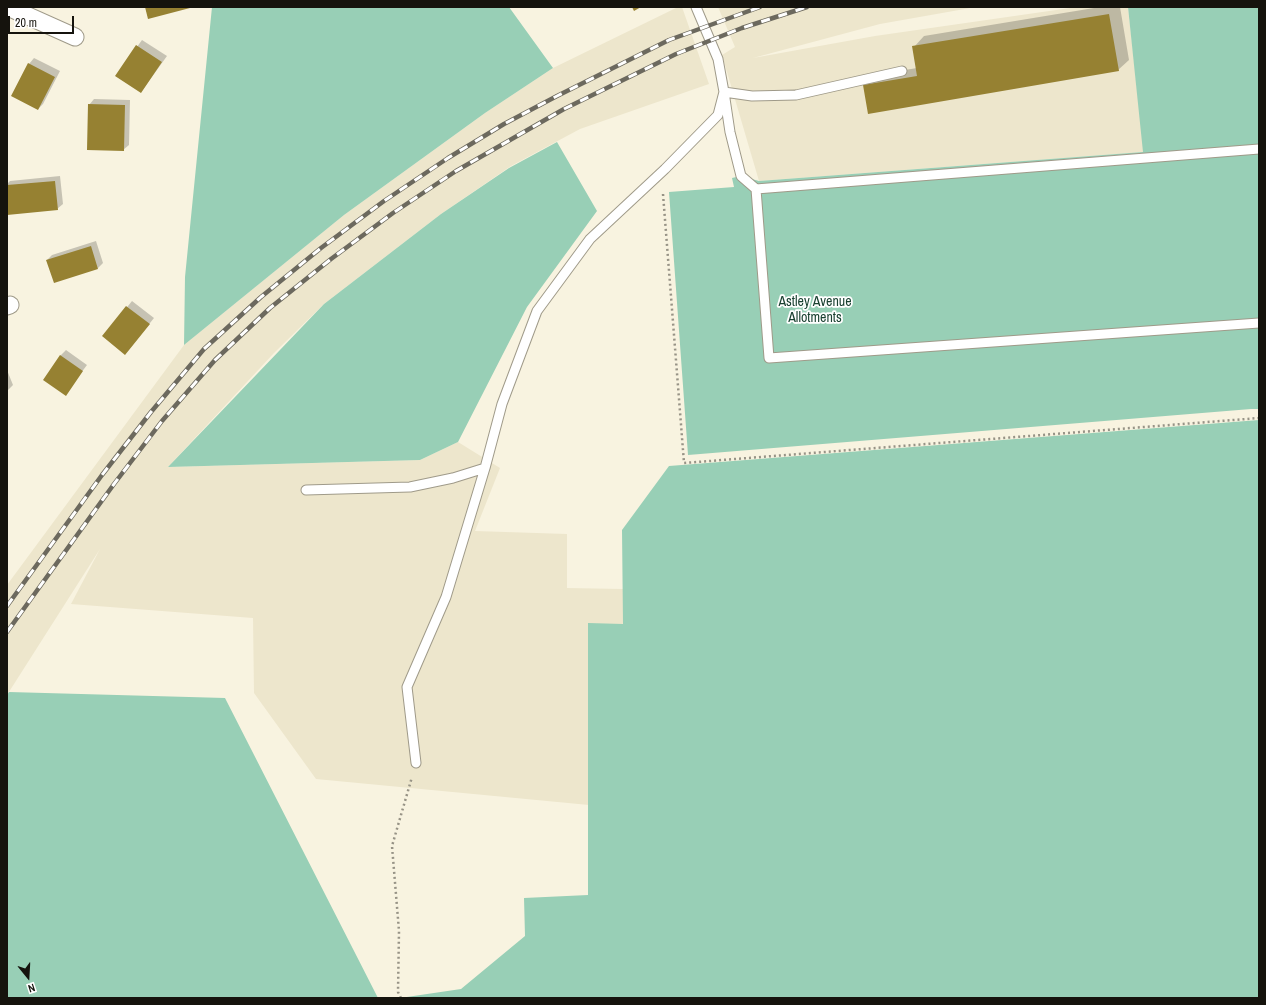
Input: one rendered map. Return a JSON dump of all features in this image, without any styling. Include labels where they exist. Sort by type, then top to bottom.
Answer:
[{"type":"street","points":[[8,7],[74,37]]},
{"type":"lane","points":[[696,7],[718,59],[730,132],[741,176],[756,189],[769,358],[1259,323]]},
{"type":"lane","points":[[724,92],[752,96],[796,95],[902,71]]},
{"type":"lane","points":[[416,763],[407,687],[446,597],[485,468],[502,404],[537,311],[590,239],[665,169],[718,115],[724,92]]},
{"type":"lane","points":[[756,189],[1259,149]]},
{"type":"lane","points":[[306,490],[410,487],[453,478],[485,468]]},
{"type":"path","points":[[665,169],[662,200],[684,463],[1259,418]]},
{"type":"path","points":[[401,998],[398,992],[399,932],[392,846],[416,763]]},
{"type":"shaded area","points":[[678,7],[682,7],[709,84],[580,129],[511,166],[441,214],[324,304],[274,353],[168,467],[420,460],[458,442],[500,468],[475,531],[567,534],[567,588],[623,589],[623,624],[588,624],[589,805],[316,779],[254,693],[253,618],[71,604],[100,549],[7,695],[7,585],[184,345],[344,215],[485,113],[553,68]]},
{"type":"shaded area","points":[[718,7],[976,7],[880,24],[753,58],[875,36],[1077,7],[1128,7],[1144,152],[759,181],[722,55],[735,47]]},
{"type":"green space","points":[[212,7],[509,7],[553,68],[485,113],[344,215],[184,345],[185,277]]},
{"type":"green space","name":"Astley Avenue Allotments","points":[[1128,7],[1259,7],[1259,409],[688,455],[669,192],[734,187],[732,178],[741,176],[759,181],[1143,152]]},
{"type":"green space","points":[[557,142],[597,211],[527,307],[458,442],[420,460],[168,467],[324,304],[441,214],[509,168]]},
{"type":"green space","points":[[1259,420],[1259,998],[400,998],[461,989],[525,936],[524,898],[588,895],[588,623],[623,624],[622,530],[669,466]]},
{"type":"green space","points":[[9,692],[225,698],[378,998],[7,998],[7,695]]},
{"type":"building","points":[[145,7],[190,7],[190,8],[148,19]]},
{"type":"building","points":[[632,7],[641,7],[634,11]]},
{"type":"building","points":[[1109,14],[1119,71],[868,114],[863,85],[917,76],[912,46]]},
{"type":"building","points":[[136,45],[162,62],[141,93],[115,76]]},
{"type":"building","points":[[28,63],[55,77],[38,110],[11,96]]},
{"type":"building","points":[[88,104],[125,105],[124,151],[87,150]]},
{"type":"building","points":[[55,181],[58,210],[7,215],[7,185]]},
{"type":"building","points":[[91,246],[98,269],[54,283],[46,260]]},
{"type":"building","points":[[126,306],[150,324],[125,355],[102,336]]},
{"type":"building","points":[[60,355],[83,371],[66,396],[43,380]]},
{"type":"railway","points":[[7,606],[102,475],[151,412],[204,349],[261,297],[321,248],[384,201],[448,158],[504,124],[669,40],[760,7]]},
{"type":"railway","points":[[7,632],[114,484],[162,421],[215,360],[270,308],[331,259],[393,213],[456,171],[564,109],[676,54],[742,28],[807,7]]}]
